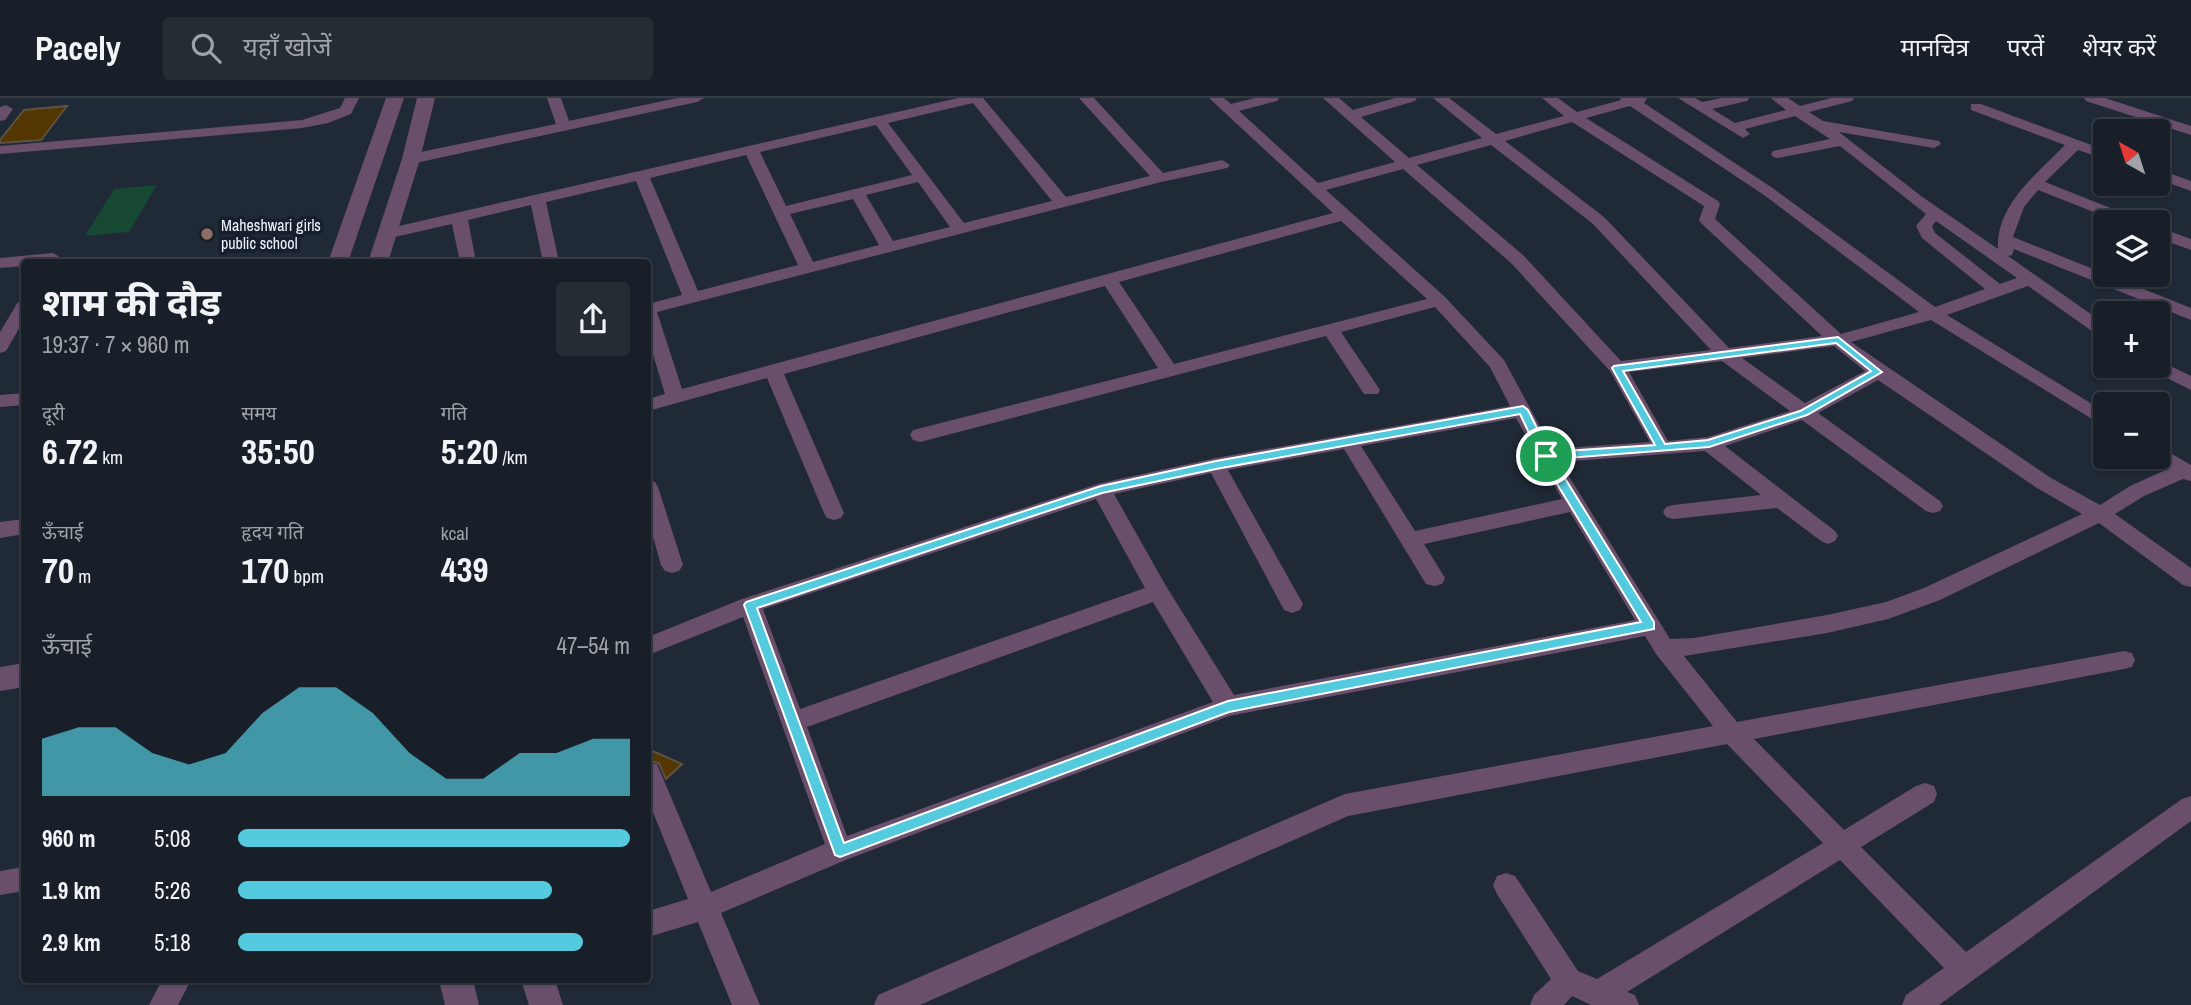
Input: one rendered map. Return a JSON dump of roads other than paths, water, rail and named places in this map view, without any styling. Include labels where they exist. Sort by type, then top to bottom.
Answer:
[{"type":"street","points":[[0,164],[78,150],[302,124],[323,120],[346,111],[352,98]]},
{"type":"street","points":[[339,259],[395,98]]},
{"type":"street","points":[[379,259],[411,159],[426,98]]},
{"type":"street","points":[[554,98],[564,127]]},
{"type":"street","points":[[411,159],[697,98]]},
{"type":"street","points":[[386,234],[976,98],[1062,203]]},
{"type":"street","points":[[1086,98],[1160,178]]},
{"type":"street","points":[[1216,98],[1439,301],[1498,364],[1546,456],[1664,648],[1732,734],[1965,970]]},
{"type":"street","points":[[1229,109],[1272,98]]},
{"type":"street","points":[[1329,98],[1517,259],[1617,368],[1662,448]]},
{"type":"street","points":[[1350,116],[1410,98]]},
{"type":"street","points":[[1440,98],[1598,220],[1725,354],[1933,506]]},
{"type":"street","points":[[1549,98],[1577,119],[1712,204],[1707,220],[1838,340],[1877,372],[2044,483],[2100,514],[2191,579]]},
{"type":"street","points":[[1685,98],[1749,138]]},
{"type":"street","points":[[1700,107],[1742,98]]},
{"type":"street","points":[[1778,98],[1843,141],[1936,214],[2093,324]]},
{"type":"street","points":[[1733,128],[1847,98]]},
{"type":"street","points":[[2091,98],[2154,119]]},
{"type":"street","points":[[2125,98],[2144,116]]},
{"type":"street","points":[[1316,188],[1577,119],[1635,99],[1769,192],[1933,314],[2093,414]]},
{"type":"street","points":[[1976,107],[2093,151]]},
{"type":"street","points":[[879,120],[960,229]]},
{"type":"street","points":[[1819,124],[1934,144]]},
{"type":"street","points":[[2170,124],[2191,131]]},
{"type":"street","points":[[1778,154],[1843,141]]},
{"type":"street","points":[[2009,264],[2004,239],[2005,228],[2037,184],[2075,144]]},
{"type":"street","points":[[0,150],[195,147]]},
{"type":"street","points":[[751,150],[808,268]]},
{"type":"street","points":[[651,309],[1160,178],[1222,165]]},
{"type":"street","points":[[641,175],[692,298]]},
{"type":"street","points":[[781,212],[922,177]]},
{"type":"street","points":[[2170,178],[2191,186]]},
{"type":"street","points":[[2037,184],[2102,210]]},
{"type":"street","points":[[857,193],[888,247]]},
{"type":"street","points":[[538,199],[550,259]]},
{"type":"street","points":[[1936,214],[1927,220],[1924,226],[1928,235],[1998,291]]},
{"type":"street","points":[[651,404],[1344,215]]},
{"type":"street","points":[[458,217],[467,259]]},
{"type":"street","points":[[2170,237],[2191,245]]},
{"type":"street","points":[[2004,239],[2106,278],[2191,315]]},
{"type":"street","points":[[0,263],[21,261]]},
{"type":"street","points":[[1109,279],[1168,369]]},
{"type":"street","points":[[1617,368],[1838,340],[1933,314],[2030,279]]},
{"type":"street","points":[[920,435],[1439,301]]},
{"type":"street","points":[[0,347],[21,311]]},
{"type":"street","points":[[651,320],[674,397]]},
{"type":"street","points":[[1330,329],[1371,390]]},
{"type":"street","points":[[773,370],[834,513]]},
{"type":"street","points":[[1546,456],[1709,443],[1803,413],[1877,372]]},
{"type":"street","points":[[2170,373],[2191,384]]},
{"type":"street","points":[[0,401],[21,399]]},
{"type":"street","points":[[651,645],[750,605],[1101,490],[1216,465],[1523,410]]},
{"type":"street","points":[[1348,440],[1433,578]]},
{"type":"street","points":[[1709,443],[1828,537]]},
{"type":"street","points":[[2170,461],[2188,472]]},
{"type":"street","points":[[1216,465],[1292,604]]},
{"type":"street","points":[[1664,648],[1694,647],[1827,624],[1888,610],[1933,594],[2100,514],[2137,491],[2188,472]]},
{"type":"street","points":[[1101,490],[1157,592],[1228,706]]},
{"type":"street","points":[[651,497],[672,565]]},
{"type":"street","points":[[1673,512],[1780,500]]},
{"type":"street","points":[[1408,540],[1575,503]]},
{"type":"street","points":[[0,530],[21,527]]},
{"type":"street","points":[[793,722],[1157,592]]},
{"type":"street","points":[[750,605],[840,850]]},
{"type":"street","points":[[651,923],[705,906],[840,850],[1228,706],[1650,625]]},
{"type":"street","points":[[888,1005],[1345,805],[2124,660]]},
{"type":"street","points":[[0,679],[21,676]]},
{"type":"street","points":[[651,779],[746,1005]]},
{"type":"street","points":[[1598,994],[1925,794]]},
{"type":"street","points":[[1916,1005],[2191,807]]},
{"type":"street","points":[[0,883],[21,880]]},
{"type":"street","points":[[1506,885],[1568,981],[1625,1005]]},
{"type":"street","points":[[1544,1005],[1568,981]]},
{"type":"street","points":[[163,1005],[175,983]]},
{"type":"street","points":[[457,983],[462,1005]]},
{"type":"street","points":[[539,983],[546,1005]]},
{"type":"place","name":"Maheshwari girls public school","points":[[207,234]]}]
